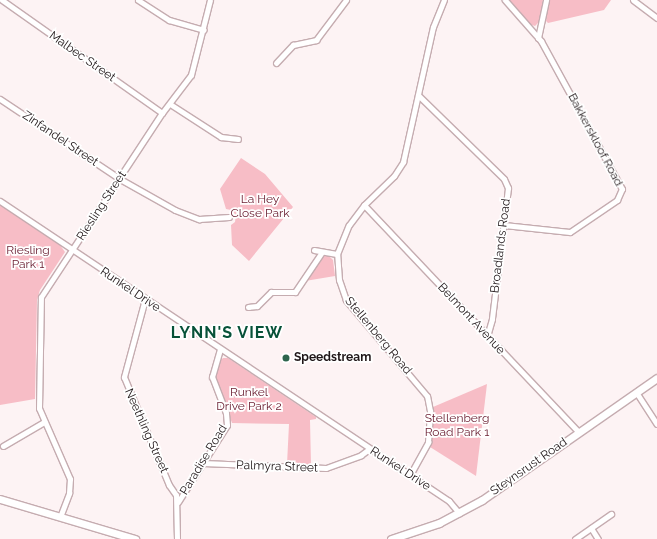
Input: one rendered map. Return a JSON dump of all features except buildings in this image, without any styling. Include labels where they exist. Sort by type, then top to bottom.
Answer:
[{"type":"street","name":"Malbec Street","points":[[2,0],[162,113]]},
{"type":"street","points":[[138,0],[169,20],[204,30]]},
{"type":"street","name":"Riesling Street","points":[[60,517],[69,493],[70,479],[64,462],[44,422],[38,403],[41,297],[162,113],[191,75],[204,30],[210,0]]},
{"type":"street","points":[[276,63],[293,45],[316,40],[346,0]]},
{"type":"street","name":"Stellenberg Road","points":[[410,475],[428,442],[430,411],[427,396],[346,300],[339,280],[337,254],[344,234],[364,205],[394,176],[403,162],[433,27],[444,0]]},
{"type":"street","name":"Bakkerskloof Road","points":[[504,224],[570,232],[617,200],[622,189],[538,38],[505,0]]},
{"type":"street","points":[[538,38],[546,0]]},
{"type":"street","points":[[633,0],[657,18]]},
{"type":"street","name":"Broadlands Road","points":[[418,95],[504,179],[508,193],[492,319],[487,336]]},
{"type":"street","name":"Zinfandel Street","points":[[0,99],[120,179],[185,214],[205,219],[229,217]]},
{"type":"street","points":[[170,104],[221,137],[238,139]]},
{"type":"street","name":"Runkel Drive","points":[[0,201],[454,504],[459,513]]},
{"type":"street","name":"Belmont Avenue","points":[[364,205],[579,432]]},
{"type":"street","points":[[314,250],[337,254]]},
{"type":"street","points":[[248,307],[257,306],[271,292],[295,292],[322,252]]},
{"type":"street","name":"Neethling Street","points":[[145,299],[125,372],[125,385],[178,502],[177,539]]},
{"type":"street","name":"Paradise Road","points":[[178,502],[203,463],[227,421],[212,377],[220,349]]},
{"type":"street","name":"Steynsrust Road","points":[[391,539],[459,513],[482,500],[657,378]]},
{"type":"street","points":[[636,392],[657,424]]},
{"type":"street","points":[[3,446],[44,422]]},
{"type":"street","name":"Palmyra Street","points":[[203,463],[326,468],[361,455],[370,449]]},
{"type":"street","points":[[0,499],[135,539]]},
{"type":"street","points":[[575,539],[611,514]]},
{"type":"street","points":[[590,528],[598,539]]},
{"type":"green space","points":[[508,0],[543,0],[539,22],[535,26],[529,24]]},
{"type":"green space","points":[[549,0],[611,0],[604,10],[548,23],[546,21]]},
{"type":"green space","name":"La Hey Close Park","points":[[241,158],[265,174],[293,207],[249,261],[232,245],[231,225],[235,222],[236,215],[231,210],[226,209],[220,189]]},
{"type":"green space","name":"Riesling Park 1","points":[[0,205],[60,245],[65,252],[40,290],[37,300],[35,399],[0,405]]},
{"type":"green space","points":[[328,255],[333,260],[335,276],[305,281],[321,257]]},
{"type":"green space","name":"Runkel Drive Park 2","points":[[223,358],[228,358],[316,417],[316,419],[310,420],[311,465],[287,464],[289,424],[232,423],[216,379],[219,362]]},
{"type":"green space","name":"Stellenberg Road Park 1","points":[[487,384],[476,476],[430,447],[433,407]]},
{"type":"place","name":"Speedstream","points":[[286,358]]},
{"type":"district","name":"LYNN'S VIEW","points":[[227,333]]}]
